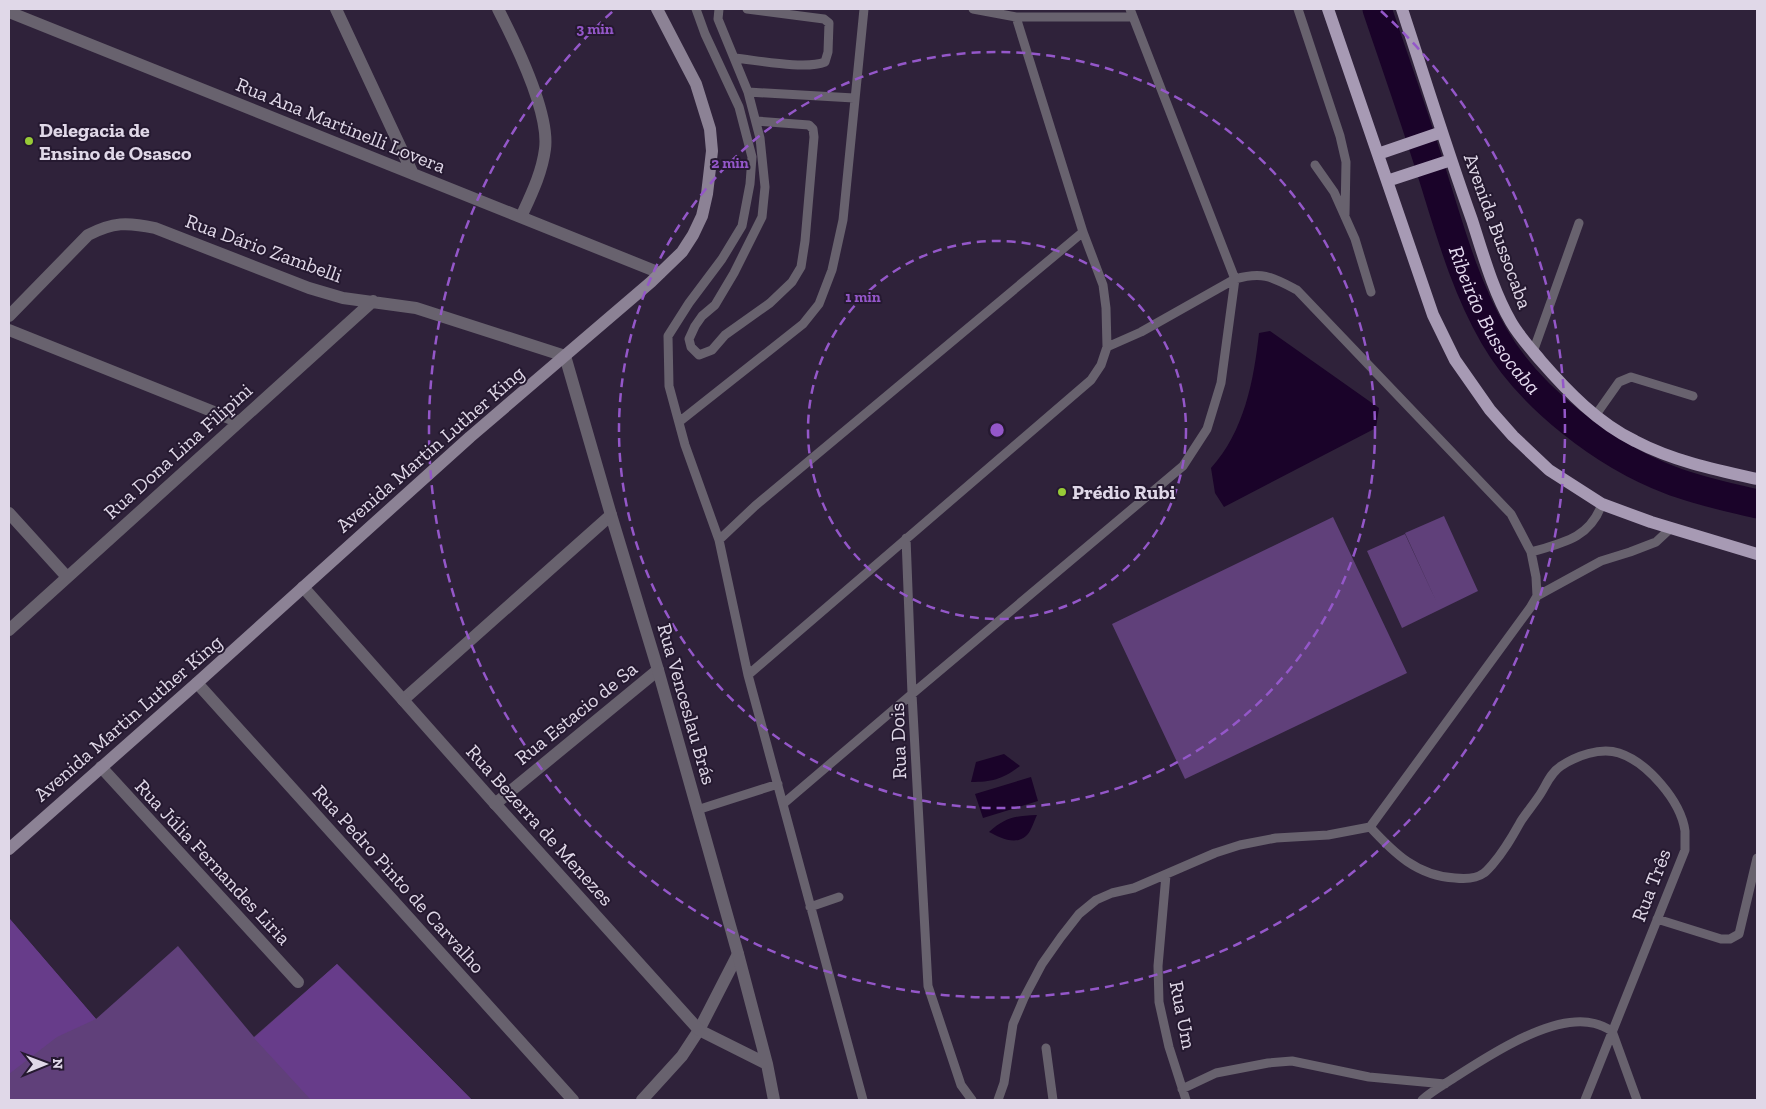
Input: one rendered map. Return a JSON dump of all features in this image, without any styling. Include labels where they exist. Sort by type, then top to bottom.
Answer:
[{"type":"main road","name":"Avenida Martin Luther King","points":[[9,849],[197,683],[470,437],[682,252],[702,216],[707,194],[712,150],[710,129],[696,84],[657,9]]},
{"type":"main road","points":[[1328,9],[1378,154],[1393,180],[1433,315],[1454,360],[1496,417],[1549,470],[1602,504],[1671,528],[1757,554]]},
{"type":"main road","name":"Avenida Bussocaba","points":[[1402,9],[1447,161],[1511,322],[1533,352],[1565,389],[1595,416],[1634,441],[1671,457],[1718,471],[1757,479]]},
{"type":"main road","points":[[1378,154],[1438,134]]},
{"type":"main road","points":[[1393,180],[1447,161]]},
{"type":"street","points":[[336,9],[413,174]]},
{"type":"street","points":[[498,9],[518,50],[540,106],[546,128],[545,148],[537,180],[521,217]]},
{"type":"street","name":"Rua Ana Martinelli Lovera","points":[[9,12],[660,273]]},
{"type":"street","name":"Rua Dário Zambelli","points":[[9,316],[88,235],[103,227],[120,223],[135,224],[155,228],[309,288],[343,298],[416,308],[565,356]]},
{"type":"street","name":"Rua Dona Lina Filipini","points":[[9,630],[373,301]]},
{"type":"street","points":[[9,330],[239,422]]},
{"type":"street","name":"Rua Venceslau Brás","points":[[565,356],[658,670],[738,954],[767,1064],[774,1100]]},
{"type":"street","points":[[9,513],[67,577]]},
{"type":"street","points":[[403,700],[611,515]]},
{"type":"street","name":"Rua Bezerra de Menezes","points":[[303,587],[495,804],[700,1030],[767,1064]]},
{"type":"street","name":"Rua Estacio de Sa","points":[[495,804],[658,670]]},
{"type":"street","name":"Rua Pedro Pinto de Carvalho","points":[[197,683],[573,1100]]},
{"type":"street","name":"Rua Júlia Fernandes Liria","points":[[101,767],[298,982]]},
{"type":"street","points":[[642,1100],[682,1056],[700,1030],[738,954]]},
{"type":"lane","points":[[696,9],[705,34],[739,107],[752,157],[750,184],[742,226],[722,259],[689,303],[668,336],[669,386],[685,445],[719,540],[748,675],[863,1100]]},
{"type":"lane","points":[[719,9],[718,19],[748,92],[756,121],[760,138],[765,187],[762,217],[734,273],[715,305],[702,316],[689,339],[691,347],[700,355],[712,350],[725,335],[770,303],[792,282],[801,267],[806,231],[814,137],[813,129],[809,125],[756,121]]},
{"type":"lane","points":[[734,58],[819,65],[825,62],[828,52],[829,23],[824,19],[746,9]]},
{"type":"lane","points":[[679,422],[803,324],[819,304],[832,270],[843,220],[864,9]]},
{"type":"lane","points":[[973,9],[1016,16],[1131,13],[1235,279]]},
{"type":"lane","points":[[1298,9],[1340,136],[1346,162],[1345,215]]},
{"type":"lane","points":[[748,675],[1091,380],[1101,365],[1108,347],[1103,285],[1083,232],[1016,16]]},
{"type":"lane","points":[[748,92],[854,98]]},
{"type":"lane","points":[[1315,165],[1334,192],[1345,215],[1355,239],[1371,292]]},
{"type":"lane","points":[[1533,352],[1579,223]]},
{"type":"lane","points":[[719,540],[754,506],[1083,232]]},
{"type":"lane","points":[[1108,347],[1141,332],[1235,279],[1251,275],[1272,276],[1297,290],[1511,514],[1531,552],[1536,577],[1537,596]]},
{"type":"lane","name":"Rua Dois","points":[[972,1100],[961,1085],[928,986],[912,694],[1183,466],[1207,428],[1221,383],[1235,279]]},
{"type":"lane","points":[[1595,416],[1619,382],[1631,377],[1693,396]]},
{"type":"lane","points":[[1531,552],[1553,546],[1587,530],[1598,516],[1602,504]]},
{"type":"lane","points":[[998,1100],[1004,1083],[1014,1024],[1024,998],[1042,964],[1079,914],[1096,900],[1112,893],[1134,888],[1214,853],[1240,845],[1276,838],[1328,835],[1370,827],[1537,596],[1600,561],[1656,542],[1671,528]]},
{"type":"lane","points":[[783,804],[912,694],[906,538]]},
{"type":"lane","name":"Rua Três","points":[[1370,827],[1394,853],[1415,867],[1431,874],[1467,879],[1484,873],[1506,849],[1522,819],[1550,777],[1559,767],[1579,756],[1599,752],[1617,753],[1633,760],[1655,777],[1679,813],[1685,830],[1685,850],[1585,1100]]},
{"type":"lane","points":[[697,810],[778,784]]},
{"type":"lane","points":[[1657,919],[1721,939],[1730,939],[1739,934],[1757,858]]},
{"type":"lane","name":"Rua Um","points":[[1166,875],[1158,966],[1159,1002],[1186,1100]]},
{"type":"lane","points":[[810,907],[839,898]]},
{"type":"lane","points":[[1422,1100],[1516,1041],[1558,1025],[1575,1022],[1596,1022],[1612,1030],[1636,1100]]},
{"type":"lane","points":[[1046,1048],[1053,1100]]},
{"type":"lane","points":[[1182,1089],[1216,1073],[1268,1063],[1292,1061],[1369,1077],[1445,1084]]},
{"type":"shaded area","points":[[1270,331],[1379,408],[1376,428],[1224,507],[1215,493],[1211,468],[1232,438],[1246,405],[1259,333]]},
{"type":"shaded area","points":[[1444,516],[1478,591],[1402,628],[1367,551],[1405,534],[1437,603],[1405,533]]},
{"type":"shaded area","points":[[1333,517],[1407,673],[1185,779],[1112,624]]},
{"type":"shaded area","points":[[1004,754],[1020,766],[997,779],[971,782],[976,762]]},
{"type":"shaded area","points":[[1031,777],[1038,801],[983,818],[975,794]]},
{"type":"shaded area","points":[[1037,815],[1029,832],[1022,839],[1007,840],[989,832],[1011,818]]},
{"type":"shaded area","points":[[9,918],[96,1019],[178,946],[254,1037],[337,964],[472,1100],[9,1100]]},
{"type":"shaded area","points":[[9,918],[96,1019],[57,1037],[9,1074]]},
{"type":"shaded area","points":[[337,964],[472,1100],[311,1100],[254,1038]]},
{"type":"waterway","name":"Ribeirão Bussocaba","points":[[1377,9],[1466,276],[1483,316],[1509,359],[1527,381],[1570,422],[1620,456],[1681,484],[1713,494],[1757,504]]},
{"type":"place","name":"Delegacia de Ensino de Osasco","points":[[29,141]]},
{"type":"place","name":"Prédio Rubi","points":[[1062,492]]}]
